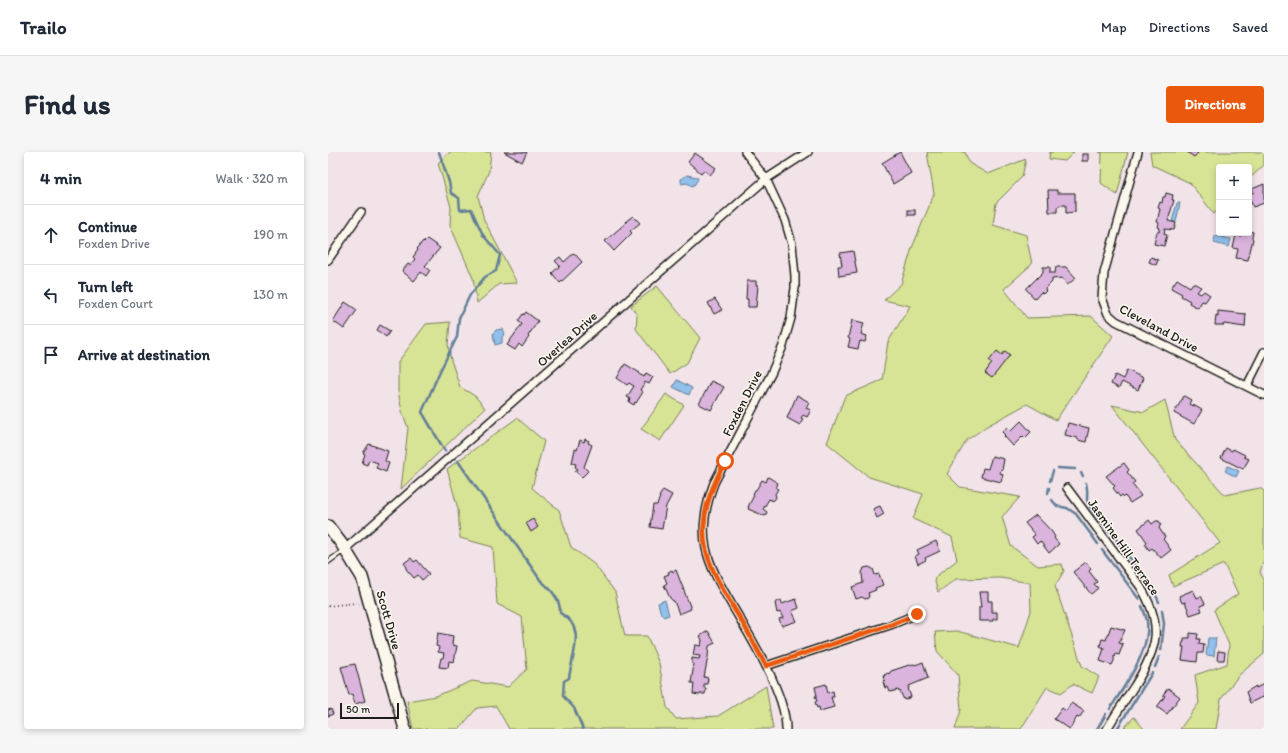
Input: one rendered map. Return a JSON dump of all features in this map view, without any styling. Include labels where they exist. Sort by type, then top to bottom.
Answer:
[{"type":"street","name":"Foxden Drive","points":[[745,152],[766,179],[785,220],[792,244],[795,282],[791,318],[783,346],[771,374],[714,483],[708,500],[704,526],[707,557],[716,577],[778,690],[786,729]]},
{"type":"street","name":"Overlea Drive","points":[[346,549],[766,179],[808,152]]},
{"type":"street","name":"Cleveland Drive","points":[[1138,152],[1104,273],[1102,298],[1108,314],[1116,321],[1264,395]]},
{"type":"street","points":[[328,260],[361,212]]},
{"type":"street","points":[[1247,386],[1264,352]]},
{"type":"street","name":"Jasmine Hill Terrace","points":[[1067,488],[1140,586],[1148,599],[1155,623],[1152,653],[1146,667],[1106,729]]},
{"type":"street","name":"Scott Drive","points":[[328,526],[346,549],[362,577],[405,729]]},
{"type":"street","points":[[766,666],[893,624],[917,614]]},
{"type":"lane","points":[[328,562],[346,549]]},
{"type":"path","points":[[328,606],[356,603],[364,605]]},
{"type":"green space","points":[[450,152],[491,152],[489,171],[478,196],[484,220],[517,283],[499,284],[477,303],[473,278],[450,225],[451,207],[438,163]]},
{"type":"green space","points":[[927,152],[965,152],[969,163],[988,174],[1026,159],[1022,177],[996,203],[993,225],[1026,235],[1032,264],[1004,289],[1027,318],[1091,316],[1113,336],[1056,420],[1027,404],[987,426],[967,440],[947,474],[960,487],[1020,497],[1002,517],[1011,546],[1038,566],[1062,564],[1064,571],[1055,586],[1082,666],[1099,677],[1092,693],[1073,684],[1061,693],[1047,687],[1021,729],[955,729],[961,710],[958,675],[937,651],[935,632],[957,631],[1019,648],[1031,611],[1030,583],[1001,578],[956,579],[938,592],[934,578],[957,560],[952,537],[913,519],[923,494],[869,477],[827,443],[845,396],[882,380],[888,342],[910,306],[884,300],[901,284],[912,248],[934,194]]},
{"type":"green space","points":[[1050,152],[1074,152],[1065,161],[1049,159]]},
{"type":"green space","points":[[1099,152],[1128,152],[1117,195],[1101,183],[1102,153]]},
{"type":"green space","points":[[1150,152],[1264,152],[1264,165],[1252,176],[1252,164],[1216,164],[1216,212],[1214,214],[1190,183],[1152,165]]},
{"type":"green space","points":[[657,286],[700,338],[687,363],[670,374],[636,329],[637,315],[631,306]]},
{"type":"green space","points":[[450,322],[448,345],[451,360],[460,387],[475,396],[485,408],[401,489],[408,428],[402,411],[398,391],[398,362],[426,324]]},
{"type":"green space","points":[[666,394],[684,405],[660,441],[641,429]]},
{"type":"green space","points":[[1165,400],[1175,440],[1225,495],[1260,488],[1264,491],[1264,560],[1260,572],[1264,580],[1264,654],[1239,675],[1221,699],[1216,729],[1180,729],[1199,703],[1195,675],[1227,664],[1229,645],[1214,610],[1238,594],[1224,564],[1173,586],[1169,575],[1220,543],[1112,405],[1144,412]]},
{"type":"green space","points":[[517,418],[544,441],[532,488],[559,510],[571,547],[595,565],[615,592],[625,636],[647,636],[659,663],[667,707],[676,719],[718,716],[766,686],[773,729],[509,729],[496,706],[477,708],[459,729],[413,729],[407,701],[436,696],[472,681],[508,687],[527,669],[522,617],[497,604],[493,547],[460,538],[458,509],[447,469]]},
{"type":"green space","points":[[1134,717],[1144,729],[1123,729]]},
{"type":"water","points":[[687,175],[697,177],[698,179],[692,186],[687,183],[682,184],[681,182],[681,179]]},
{"type":"water","points":[[1177,203],[1180,203],[1176,222],[1172,221]]},
{"type":"water","points":[[1215,236],[1231,239],[1229,247],[1214,243]]},
{"type":"water","points":[[503,329],[505,334],[502,337],[502,343],[495,345],[493,334],[496,330]]},
{"type":"water","points":[[677,380],[692,388],[689,395],[673,387]]},
{"type":"water","points":[[1228,466],[1239,471],[1236,477],[1225,471]]},
{"type":"water","points":[[665,600],[669,615],[664,617],[661,614],[658,603]]},
{"type":"water","points":[[1208,638],[1216,638],[1214,656],[1206,655]]},
{"type":"building","points":[[504,152],[527,152],[522,162]]},
{"type":"building","points":[[900,152],[911,173],[893,184],[882,163]]},
{"type":"building","points":[[1187,152],[1199,152],[1194,157]]},
{"type":"building","points":[[695,153],[716,168],[710,175],[704,170],[701,173],[688,162]]},
{"type":"building","points":[[1082,154],[1088,154],[1088,161],[1082,161]]},
{"type":"building","points":[[1264,184],[1264,203],[1253,207],[1252,193],[1254,192],[1252,189]]},
{"type":"building","points":[[1048,190],[1057,190],[1057,193],[1075,193],[1075,212],[1066,213],[1066,205],[1061,205],[1057,207],[1057,212],[1049,212]]},
{"type":"building","points":[[1166,193],[1173,195],[1172,200],[1174,200],[1168,221],[1176,223],[1174,230],[1165,229],[1164,234],[1167,235],[1164,246],[1154,244],[1157,232],[1159,232],[1160,228],[1158,227],[1159,223],[1157,222],[1160,209],[1158,208]]},
{"type":"building","points":[[908,210],[915,210],[915,215],[908,215]]},
{"type":"building","points":[[633,216],[640,223],[630,231],[632,233],[614,251],[605,241]]},
{"type":"building","points":[[1253,232],[1253,239],[1248,260],[1236,258],[1238,249],[1233,248],[1236,236],[1252,236]]},
{"type":"building","points":[[427,239],[440,248],[425,266],[430,270],[426,276],[421,272],[414,281],[402,271],[415,259],[413,257],[418,250],[417,249],[423,241],[424,242]]},
{"type":"building","points":[[853,251],[857,273],[839,276],[838,266],[842,266],[840,253]]},
{"type":"building","points":[[574,253],[582,262],[560,283],[552,273],[560,266],[555,261],[560,257],[564,262]]},
{"type":"building","points":[[1151,257],[1158,260],[1156,265],[1149,262]]},
{"type":"building","points":[[1043,267],[1050,267],[1050,273],[1055,273],[1056,267],[1066,267],[1076,278],[1067,285],[1062,278],[1052,279],[1052,282],[1045,289],[1046,291],[1043,294],[1041,292],[1035,299],[1026,289],[1043,272]]},
{"type":"building","points":[[1177,279],[1190,287],[1193,283],[1201,287],[1197,292],[1201,294],[1204,291],[1210,295],[1205,302],[1202,301],[1198,308],[1181,296],[1182,294],[1171,288]]},
{"type":"building","points":[[747,281],[756,281],[756,285],[758,285],[756,307],[748,307],[748,299],[746,299]]},
{"type":"building","points":[[715,299],[722,310],[714,314],[708,303]]},
{"type":"building","points":[[345,302],[357,310],[344,329],[333,321]]},
{"type":"building","points":[[1218,311],[1246,314],[1245,327],[1224,324],[1215,325]]},
{"type":"building","points":[[526,312],[538,321],[522,347],[519,344],[515,350],[507,345],[522,324],[518,321]]},
{"type":"building","points":[[852,320],[864,323],[861,334],[867,336],[865,342],[860,341],[858,349],[848,347],[850,339],[848,338]]},
{"type":"building","points":[[380,325],[390,331],[386,337],[377,330]]},
{"type":"building","points":[[997,351],[1002,355],[1005,351],[1010,355],[992,378],[985,373],[992,363],[989,361]]},
{"type":"building","points":[[625,364],[644,377],[646,373],[653,377],[649,384],[645,382],[640,390],[643,392],[634,405],[629,402],[630,399],[627,397],[634,386],[629,383],[627,385],[617,378]]},
{"type":"building","points":[[1127,370],[1143,378],[1138,390],[1122,382],[1119,388],[1111,384],[1115,375],[1123,379]]},
{"type":"building","points":[[711,381],[724,387],[711,410],[699,404]]},
{"type":"building","points":[[797,395],[809,402],[806,408],[811,410],[807,417],[803,415],[800,425],[787,418]]},
{"type":"building","points":[[1184,396],[1191,400],[1189,404],[1202,410],[1194,424],[1174,413]]},
{"type":"building","points":[[1021,421],[1031,432],[1025,438],[1023,436],[1013,446],[1002,432],[1007,427],[1011,431]]},
{"type":"building","points":[[1068,423],[1089,428],[1086,442],[1078,440],[1078,438],[1065,435]]},
{"type":"building","points":[[585,439],[592,445],[584,467],[588,471],[582,477],[575,471],[578,469],[575,467],[576,464],[572,463],[575,449],[577,450],[580,440],[584,442]]},
{"type":"building","points":[[369,444],[388,451],[385,461],[389,463],[386,472],[376,468],[378,463],[369,460],[367,465],[362,463],[365,454],[363,453]]},
{"type":"building","points":[[1226,448],[1232,451],[1233,449],[1245,455],[1244,457],[1249,459],[1243,469],[1221,458]]},
{"type":"building","points":[[992,456],[1004,459],[1000,473],[1003,474],[1001,482],[981,477],[983,468],[988,469]]},
{"type":"building","points":[[1124,463],[1129,470],[1127,472],[1135,482],[1132,484],[1141,496],[1130,503],[1125,496],[1124,497],[1122,495],[1120,497],[1113,488],[1115,486],[1106,476]]},
{"type":"building","points":[[768,477],[778,483],[776,488],[778,489],[775,494],[775,499],[773,501],[769,499],[763,509],[767,512],[765,516],[748,509],[748,507],[755,490],[762,480],[766,482]]},
{"type":"building","points":[[663,490],[672,495],[666,506],[662,529],[650,527],[653,505],[657,505]]},
{"type":"building","points":[[880,506],[884,514],[877,518],[873,509]]},
{"type":"building","points":[[1036,515],[1052,532],[1055,537],[1054,538],[1059,544],[1049,553],[1040,541],[1037,544],[1032,537],[1035,535],[1025,523]]},
{"type":"building","points":[[533,519],[538,527],[531,532],[526,523]]},
{"type":"building","points":[[1149,520],[1152,524],[1159,521],[1161,524],[1159,528],[1165,537],[1163,539],[1171,550],[1161,558],[1152,548],[1149,550],[1145,544],[1147,542],[1138,529]]},
{"type":"building","points":[[936,541],[940,551],[925,558],[926,560],[918,564],[915,556],[919,554],[917,550]]},
{"type":"building","points":[[411,558],[414,562],[417,560],[429,574],[422,580],[418,575],[414,578],[406,569],[407,567],[404,563]]},
{"type":"building","points":[[1086,562],[1091,569],[1089,571],[1097,582],[1094,584],[1098,588],[1091,594],[1073,572]]},
{"type":"building","points":[[869,567],[873,569],[875,575],[879,574],[883,585],[868,593],[868,598],[865,599],[862,597],[856,599],[852,587],[863,583],[862,573],[864,568]]},
{"type":"building","points":[[672,570],[673,572],[676,570],[691,609],[679,614],[674,601],[670,598],[664,585],[667,583],[664,576],[669,574],[668,572]]},
{"type":"building","points":[[1193,590],[1197,598],[1201,596],[1205,604],[1200,606],[1202,611],[1190,615],[1185,602],[1182,603],[1179,596]]},
{"type":"building","points":[[979,592],[988,592],[988,601],[992,601],[992,612],[997,612],[997,619],[993,619],[993,621],[979,621],[979,607],[981,607]]},
{"type":"building","points":[[796,599],[799,608],[792,611],[797,621],[782,626],[779,619],[783,618],[780,612],[777,613],[775,603],[781,600],[782,604]]},
{"type":"building","points":[[1111,626],[1125,630],[1119,643],[1123,644],[1119,655],[1116,654],[1115,657],[1114,656],[1112,665],[1100,661],[1104,648],[1100,646],[1102,639],[1106,640]]},
{"type":"building","points":[[708,631],[715,643],[709,646],[704,677],[708,678],[707,684],[704,684],[704,688],[706,688],[705,694],[693,694],[694,683],[691,683],[694,664],[692,664],[692,658],[699,659],[700,656],[693,655],[695,645],[701,646],[702,640],[700,636]]},
{"type":"building","points":[[438,633],[453,636],[452,645],[457,646],[454,662],[449,661],[448,668],[439,667],[444,653],[438,652],[439,647],[436,646]]},
{"type":"building","points":[[1190,633],[1198,634],[1197,639],[1200,639],[1199,644],[1204,645],[1203,653],[1198,653],[1197,662],[1182,660],[1184,638],[1190,638]]},
{"type":"building","points":[[1218,651],[1225,652],[1224,660],[1217,660]]},
{"type":"building","points":[[923,662],[928,678],[909,686],[908,688],[911,697],[904,700],[900,691],[890,692],[888,687],[885,688],[883,682],[885,682],[884,675],[909,665],[915,665]]},
{"type":"building","points":[[355,664],[365,701],[355,704],[352,694],[349,695],[341,667]]},
{"type":"building","points":[[826,684],[828,693],[833,691],[834,697],[831,697],[834,707],[820,711],[815,702],[817,701],[815,696],[817,696],[815,687]]},
{"type":"building","points":[[1264,684],[1264,698],[1262,697],[1250,703],[1246,692],[1256,686],[1256,688]]},
{"type":"building","points":[[1168,688],[1180,697],[1167,714],[1157,707],[1165,696],[1163,695]]},
{"type":"building","points":[[1071,703],[1084,711],[1079,718],[1077,717],[1070,729],[1054,719],[1062,708],[1066,711]]},
{"type":"building","points":[[331,709],[333,714],[328,716],[328,710]]},
{"type":"waterway","points":[[439,152],[451,193],[459,198],[460,210],[471,209],[483,235],[500,255],[496,271],[485,277],[470,295],[459,318],[457,337],[422,412],[445,451]]},
{"type":"waterway","points":[[458,461],[541,581],[555,595],[559,604],[560,613],[568,619],[573,626],[576,633],[575,651],[569,678],[564,681],[563,696],[574,708],[583,729]]},
{"type":"waterway","points":[[1058,468],[1075,469]]},
{"type":"waterway","points":[[1050,481],[1053,471]]},
{"type":"waterway","points":[[1086,483],[1088,503],[1093,512],[1111,533]]},
{"type":"waterway","points":[[1048,493],[1049,488]]},
{"type":"waterway","points":[[1052,500],[1057,506],[1067,508],[1076,514],[1098,544]]},
{"type":"waterway","points":[[1116,539],[1154,591],[1159,602]]},
{"type":"waterway","points":[[1102,550],[1139,599]]},
{"type":"waterway","points":[[1110,709],[1136,667],[1145,644],[1147,621],[1142,606]]},
{"type":"waterway","points":[[1161,650],[1164,624],[1162,610]]},
{"type":"waterway","points":[[1155,667],[1159,657]]},
{"type":"waterway","points":[[1117,729],[1152,673]]},
{"type":"waterway","points":[[1097,729],[1106,714]]},
{"type":"route","points":[[725,461],[714,483],[705,514],[704,533],[707,557],[716,577],[766,666],[893,624],[917,614]]}]
